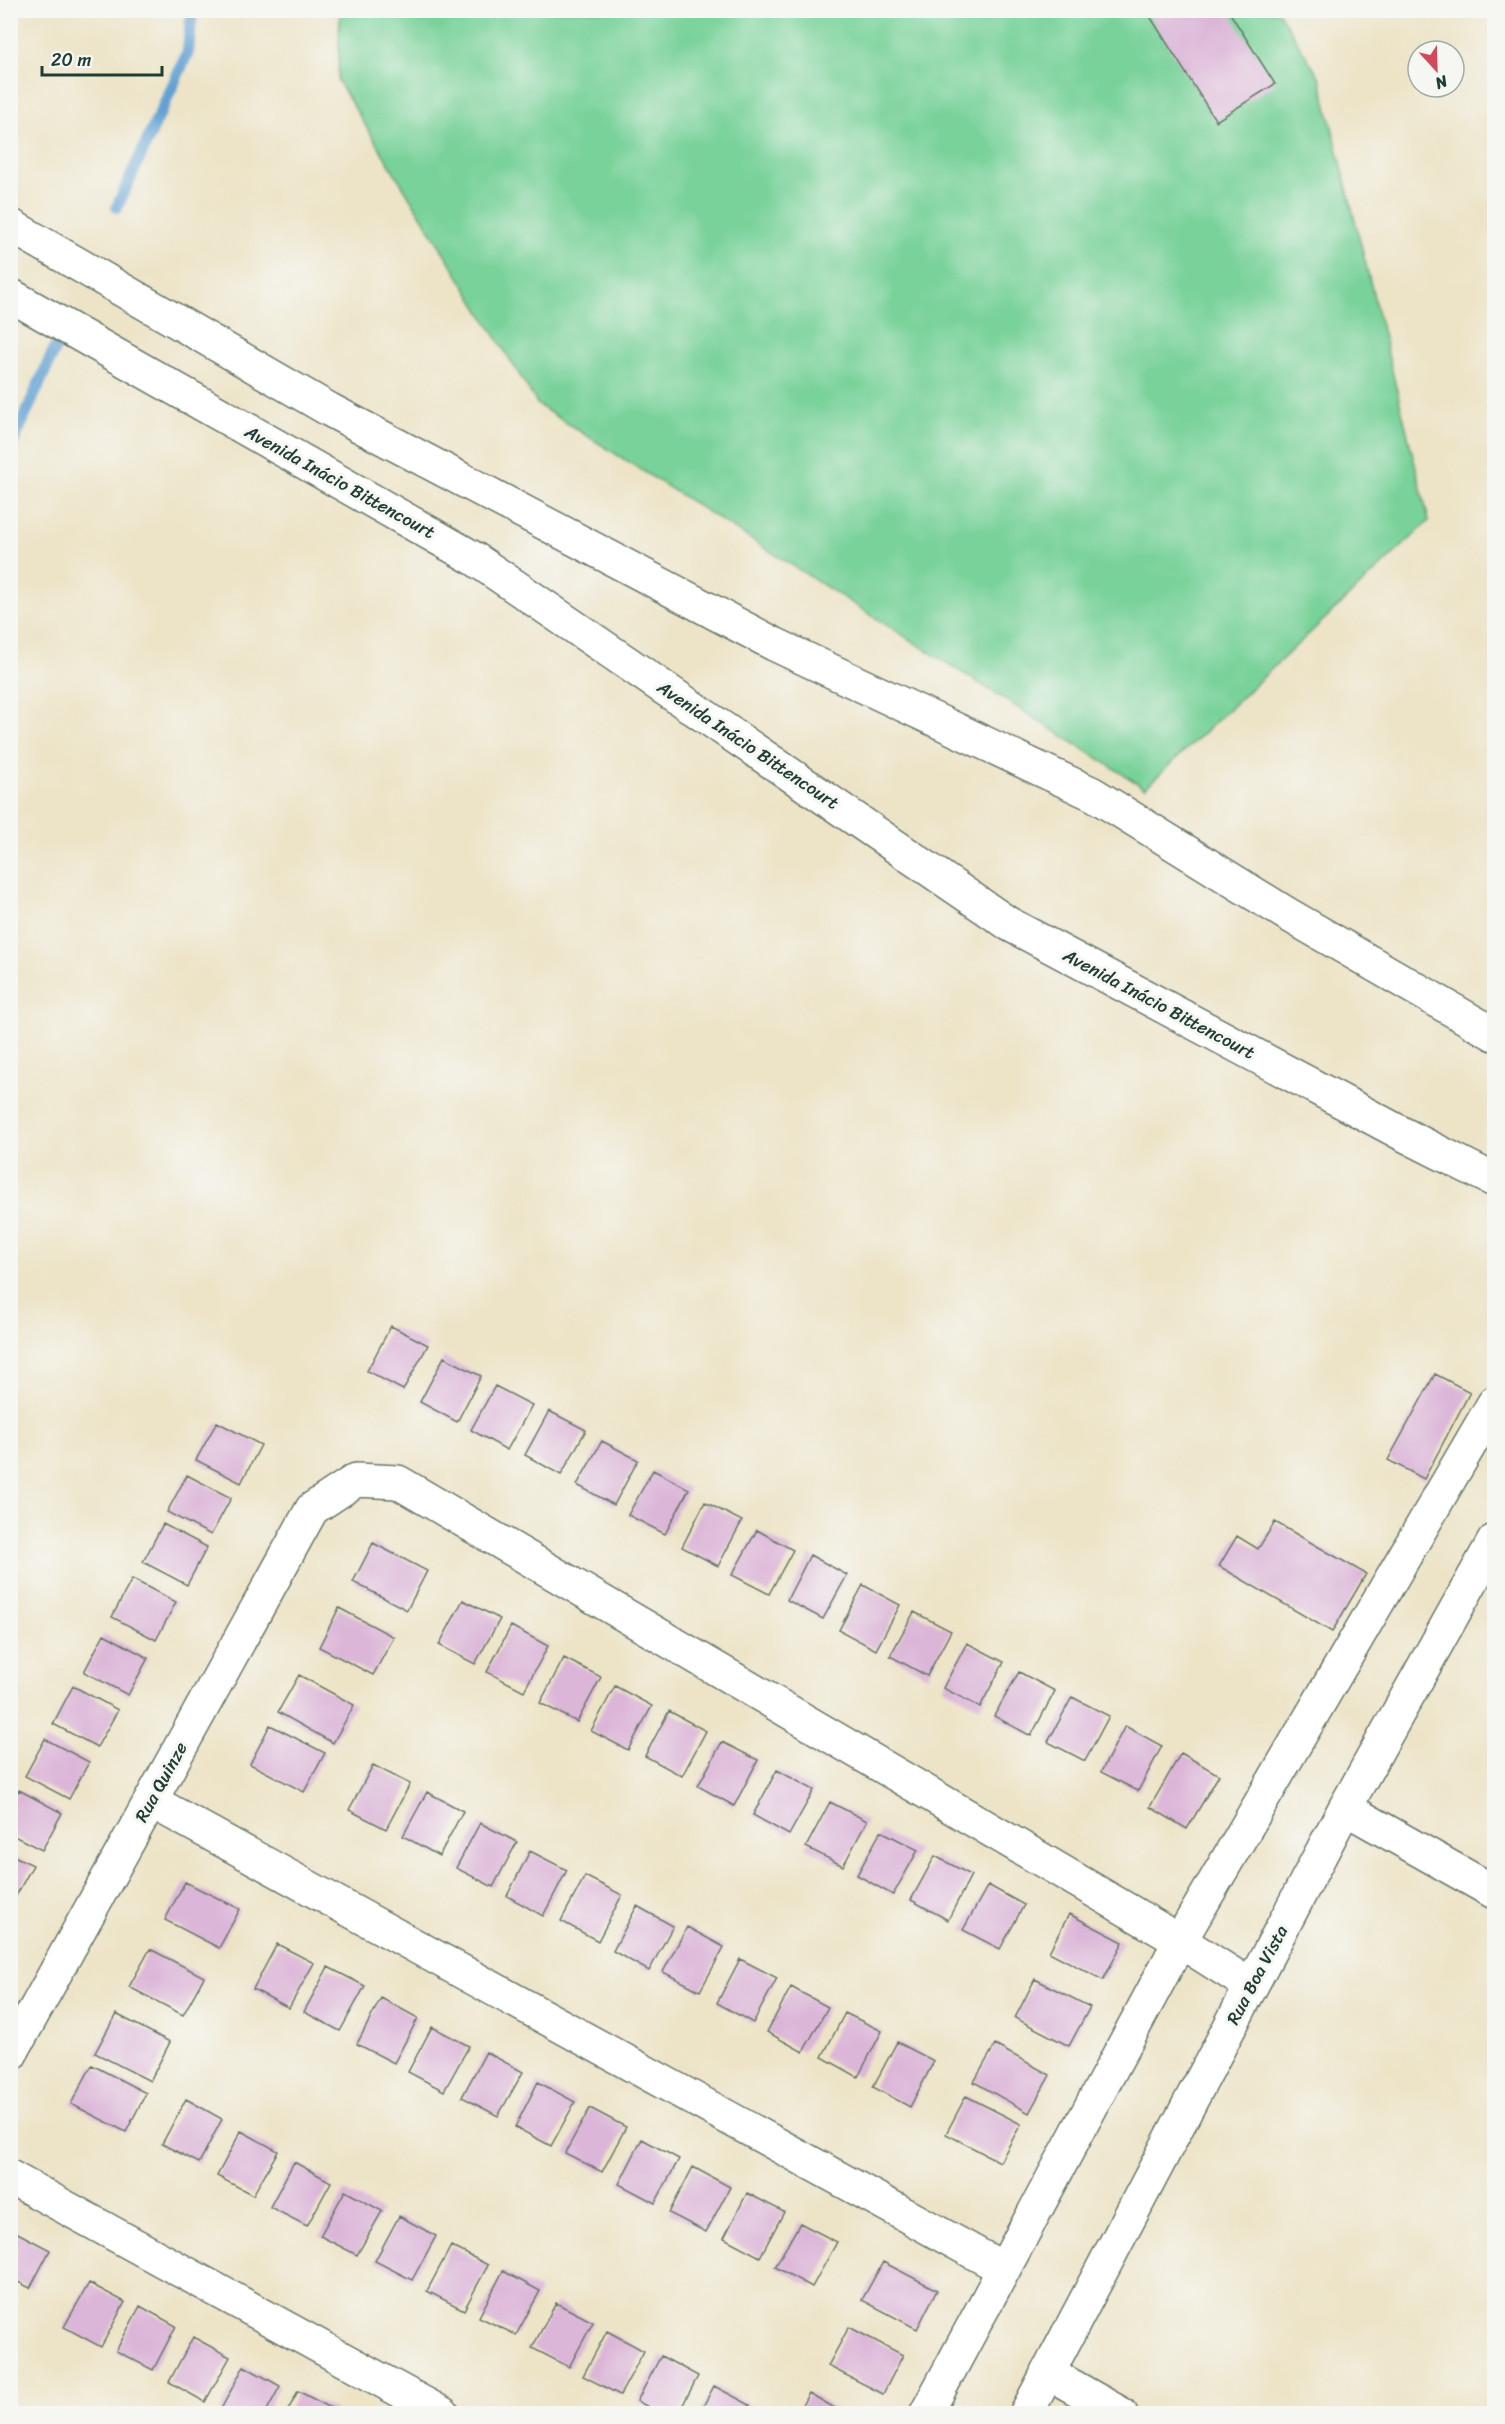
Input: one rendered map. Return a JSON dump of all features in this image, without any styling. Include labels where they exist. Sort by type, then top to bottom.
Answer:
[{"type":"street","points":[[10,225],[330,410],[774,644],[1093,794],[1287,914],[1494,1034]]},
{"type":"street","name":"Avenida Inácio Bittencourt","points":[[10,295],[475,559],[1009,924],[1494,1180]]},
{"type":"street","points":[[926,2414],[1180,1941],[1494,1403]]},
{"type":"street","name":"Rua Quinze","points":[[10,2055],[312,1509],[356,1480],[398,1482],[1180,1941]]},
{"type":"street","name":"Rua Boa Vista","points":[[1026,2414],[1345,1808],[1494,1540]]},
{"type":"street","points":[[151,1801],[1004,2269]]},
{"type":"street","points":[[1345,1808],[1494,1892]]},
{"type":"street","points":[[1180,1941],[1251,1986]]},
{"type":"street","points":[[10,2177],[443,2414]]},
{"type":"street","points":[[1047,2372],[1121,2414]]},
{"type":"green space","points":[[340,11],[1278,11],[1320,78],[1429,521],[1145,788],[538,405],[338,81]]},
{"type":"building","points":[[1146,10],[1228,10],[1275,84],[1216,121]]},
{"type":"building","points":[[391,1326],[428,1345],[403,1390],[367,1371]]},
{"type":"building","points":[[444,1357],[481,1376],[457,1422],[420,1402]]},
{"type":"building","points":[[1435,1374],[1470,1392],[1424,1479],[1388,1460]]},
{"type":"building","points":[[495,1386],[532,1405],[507,1450],[471,1430]]},
{"type":"building","points":[[549,1411],[586,1430],[561,1475],[525,1455]]},
{"type":"building","points":[[217,1422],[261,1445],[241,1483],[196,1460]]},
{"type":"building","points":[[602,1441],[638,1460],[614,1505],[577,1485]]},
{"type":"building","points":[[653,1470],[689,1489],[665,1534],[628,1515]]},
{"type":"building","points":[[187,1475],[231,1498],[211,1535],[167,1512]]},
{"type":"building","points":[[705,1502],[742,1521],[718,1566],[682,1547]]},
{"type":"building","points":[[1275,1522],[1366,1574],[1332,1632],[1219,1566],[1237,1536],[1258,1549]]},
{"type":"building","points":[[163,1524],[207,1547],[187,1585],[143,1562]]},
{"type":"building","points":[[757,1530],[793,1550],[769,1594],[732,1575]]},
{"type":"building","points":[[373,1543],[427,1571],[407,1610],[353,1582]]},
{"type":"building","points":[[810,1555],[847,1575],[823,1619],[787,1600]]},
{"type":"building","points":[[132,1579],[176,1602],[156,1640],[112,1617]]},
{"type":"building","points":[[863,1585],[900,1605],[876,1650],[839,1630]]},
{"type":"building","points":[[463,1600],[500,1619],[475,1664],[439,1645]]},
{"type":"building","points":[[339,1608],[394,1637],[373,1675],[319,1647]]},
{"type":"building","points":[[914,1612],[951,1631],[927,1676],[890,1656]]},
{"type":"building","points":[[511,1626],[548,1646],[524,1691],[487,1672]]},
{"type":"building","points":[[104,1634],[148,1658],[128,1695],[84,1672]]},
{"type":"building","points":[[967,1643],[1004,1662],[980,1707],[943,1688]]},
{"type":"building","points":[[564,1658],[601,1677],[577,1722],[540,1703]]},
{"type":"building","points":[[1019,1672],[1055,1691],[1031,1736],[994,1716]]},
{"type":"building","points":[[299,1675],[354,1705],[333,1743],[278,1712]]},
{"type":"building","points":[[73,1686],[118,1710],[97,1747],[53,1724]]},
{"type":"building","points":[[615,1686],[652,1706],[628,1750],[591,1731]]},
{"type":"building","points":[[1072,1697],[1109,1716],[1085,1761],[1048,1742]]},
{"type":"building","points":[[669,1711],[706,1731],[682,1776],[645,1756]]},
{"type":"building","points":[[270,1725],[325,1753],[304,1792],[250,1764]]},
{"type":"building","points":[[1125,1726],[1162,1746],[1138,1791],[1101,1772]]},
{"type":"building","points":[[45,1739],[89,1762],[69,1799],[25,1776]]},
{"type":"building","points":[[722,1742],[758,1760],[734,1806],[698,1786]]},
{"type":"building","points":[[1181,1753],[1219,1775],[1187,1829],[1150,1807]]},
{"type":"building","points":[[373,1765],[410,1784],[386,1829],[349,1810]]},
{"type":"building","points":[[777,1770],[814,1790],[789,1835],[753,1815]]},
{"type":"building","points":[[19,1790],[62,1813],[42,1850],[10,1834],[10,1804]]},
{"type":"building","points":[[427,1792],[463,1811],[439,1856],[403,1836]]},
{"type":"building","points":[[830,1802],[867,1821],[843,1866],[806,1847]]},
{"type":"building","points":[[480,1823],[517,1842],[493,1887],[456,1868]]},
{"type":"building","points":[[881,1831],[918,1850],[893,1895],[857,1875]]},
{"type":"building","points":[[530,1851],[567,1870],[543,1916],[507,1896]]},
{"type":"building","points":[[10,1854],[33,1865],[12,1903],[10,1902]]},
{"type":"building","points":[[935,1856],[971,1875],[948,1920],[911,1900]]},
{"type":"building","points":[[585,1876],[622,1895],[598,1941],[561,1921]]},
{"type":"building","points":[[185,1882],[240,1909],[219,1948],[165,1920]]},
{"type":"building","points":[[988,1885],[1024,1905],[1000,1949],[963,1930]]},
{"type":"building","points":[[637,1906],[673,1926],[649,1971],[613,1951]]},
{"type":"building","points":[[1069,1914],[1123,1942],[1103,1980],[1049,1952]]},
{"type":"building","points":[[687,1927],[724,1947],[700,1991],[663,1972]]},
{"type":"building","points":[[277,1944],[314,1963],[289,2008],[253,1989]]},
{"type":"building","points":[[150,1949],[204,1977],[183,2015],[129,1987]]},
{"type":"building","points":[[740,1959],[777,1978],[753,2023],[717,2003]]},
{"type":"building","points":[[328,1967],[365,1986],[340,2031],[304,2012]]},
{"type":"building","points":[[1035,1979],[1090,2007],[1069,2046],[1015,2018]]},
{"type":"building","points":[[791,1987],[828,2007],[803,2052],[767,2032]]},
{"type":"building","points":[[381,1998],[418,2018],[394,2063],[357,2044]]},
{"type":"building","points":[[845,2013],[882,2031],[858,2077],[822,2057]]},
{"type":"building","points":[[116,2014],[170,2042],[150,2081],[95,2053]]},
{"type":"building","points":[[432,2027],[469,2046],[444,2091],[408,2072]]},
{"type":"building","points":[[897,2042],[934,2061],[910,2107],[873,2087]]},
{"type":"building","points":[[995,2045],[1050,2075],[1029,2113],[974,2082]]},
{"type":"building","points":[[486,2052],[523,2072],[498,2116],[462,2097]]},
{"type":"building","points":[[92,2065],[146,2093],[126,2132],[71,2104]]},
{"type":"building","points":[[538,2082],[575,2102],[551,2146],[515,2127]]},
{"type":"building","points":[[966,2096],[1021,2124],[1000,2162],[946,2134]]},
{"type":"building","points":[[186,2099],[222,2119],[199,2163],[162,2144]]},
{"type":"building","points":[[590,2108],[626,2127],[602,2172],[565,2153]]},
{"type":"building","points":[[241,2131],[278,2151],[253,2195],[217,2176]]},
{"type":"building","points":[[642,2139],[679,2159],[655,2203],[619,2184]]},
{"type":"building","points":[[294,2162],[331,2182],[307,2226],[270,2207]]},
{"type":"building","points":[[693,2167],[730,2187],[706,2232],[669,2213]]},
{"type":"building","points":[[345,2191],[382,2211],[357,2255],[320,2236]]},
{"type":"building","points":[[747,2193],[784,2212],[760,2257],[724,2238]]},
{"type":"building","points":[[399,2216],[436,2236],[412,2280],[375,2261]]},
{"type":"building","points":[[800,2223],[837,2242],[812,2287],[775,2267]]},
{"type":"building","points":[[10,2229],[50,2250],[30,2288],[10,2278]]},
{"type":"building","points":[[451,2246],[488,2265],[464,2310],[427,2291]]},
{"type":"building","points":[[883,2262],[937,2290],[917,2329],[862,2300]]},
{"type":"building","points":[[503,2271],[540,2291],[516,2335],[479,2317]]},
{"type":"building","points":[[89,2283],[125,2302],[101,2347],[64,2327]]},
{"type":"building","points":[[556,2303],[593,2322],[569,2367],[532,2348]]},
{"type":"building","points":[[140,2306],[176,2326],[153,2370],[116,2351]]},
{"type":"building","points":[[849,2327],[903,2355],[883,2394],[828,2366]]},
{"type":"building","points":[[607,2331],[644,2351],[620,2395],[583,2376]]},
{"type":"building","points":[[193,2337],[230,2357],[205,2402],[169,2382]]},
{"type":"building","points":[[661,2356],[698,2376],[678,2414],[661,2414],[637,2401]]},
{"type":"building","points":[[244,2366],[280,2386],[265,2414],[225,2414],[220,2411]]},
{"type":"building","points":[[714,2386],[750,2405],[746,2414],[699,2414]]},
{"type":"building","points":[[298,2391],[335,2410],[333,2414],[286,2414]]},
{"type":"building","points":[[809,2393],[845,2414],[797,2414]]},
{"type":"waterway","points":[[117,207],[188,52],[192,10]]},
{"type":"waterway","points":[[10,449],[55,348]]}]
